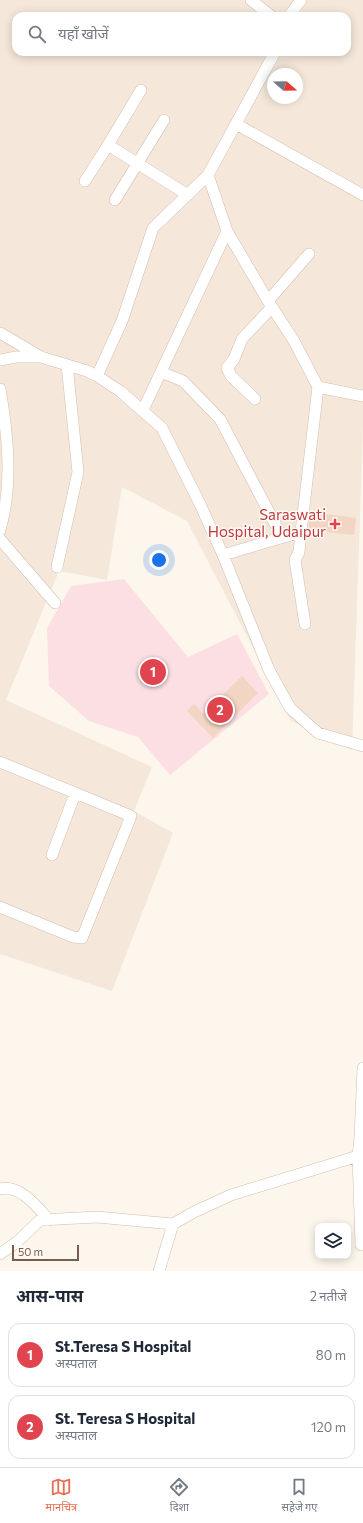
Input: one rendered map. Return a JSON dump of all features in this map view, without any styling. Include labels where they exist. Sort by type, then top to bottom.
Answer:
[{"type":"street","points":[[251,0],[266,12]]},
{"type":"street","points":[[292,12],[301,0]]},
{"type":"street","points":[[97,376],[122,321],[153,228],[208,175],[273,56]]},
{"type":"street","points":[[85,181],[141,90]]},
{"type":"street","points":[[115,200],[164,120]]},
{"type":"street","points":[[236,124],[363,195]]},
{"type":"street","points":[[108,145],[188,195]]},
{"type":"street","points":[[208,175],[227,231],[270,304],[294,341],[318,387],[299,552],[295,560],[305,624]]},
{"type":"street","points":[[142,410],[227,231]]},
{"type":"street","points":[[255,399],[231,376],[227,368],[234,359],[242,339],[309,254]]},
{"type":"street","points":[[0,333],[41,357]]},
{"type":"street","points":[[0,360],[16,357],[41,357],[67,364],[97,376],[120,391],[162,428],[200,504],[270,670],[290,708],[318,732],[363,746]]},
{"type":"street","points":[[57,567],[78,472],[67,364]]},
{"type":"street","points":[[161,372],[183,381],[220,419],[282,537]]},
{"type":"street","points":[[318,387],[363,396]]},
{"type":"street","points":[[0,389],[9,473],[3,521],[0,530]]},
{"type":"street","points":[[223,556],[301,532]]},
{"type":"street","points":[[0,539],[55,603]]},
{"type":"street","points":[[0,762],[131,816],[82,938],[73,936],[0,907]]},
{"type":"street","points":[[52,855],[75,794]]},
{"type":"street","points":[[361,1245],[363,1068]]},
{"type":"street","points":[[0,1254],[17,1242],[40,1220],[97,1217],[173,1224],[194,1212],[231,1195],[361,1157]]},
{"type":"street","points":[[0,1189],[4,1188],[19,1192],[34,1203],[49,1220]]},
{"type":"street","points":[[158,1271],[173,1224]]},
{"type":"shaded area","points":[[0,0],[363,0],[363,428],[352,750],[291,721],[187,521],[122,487],[107,580],[59,571],[6,700],[152,767],[134,811],[173,833],[112,991],[0,954]]},
{"type":"shaded area","points":[[124,579],[188,657],[237,634],[269,694],[170,775],[138,737],[89,721],[49,686],[47,628],[71,586]]},
{"type":"building","points":[[310,512],[356,518],[354,535],[308,530]]},
{"type":"building","points":[[242,676],[258,693],[213,738],[187,711],[194,704],[203,714]]},
{"type":"place","name":"Saraswati Hospital, Udaipur","points":[[335,524]]},
{"type":"place","name":"St.Teresa S Hospital","points":[[153,672]]},
{"type":"place","name":"St. Teresa S Hospital","points":[[220,710]]}]
